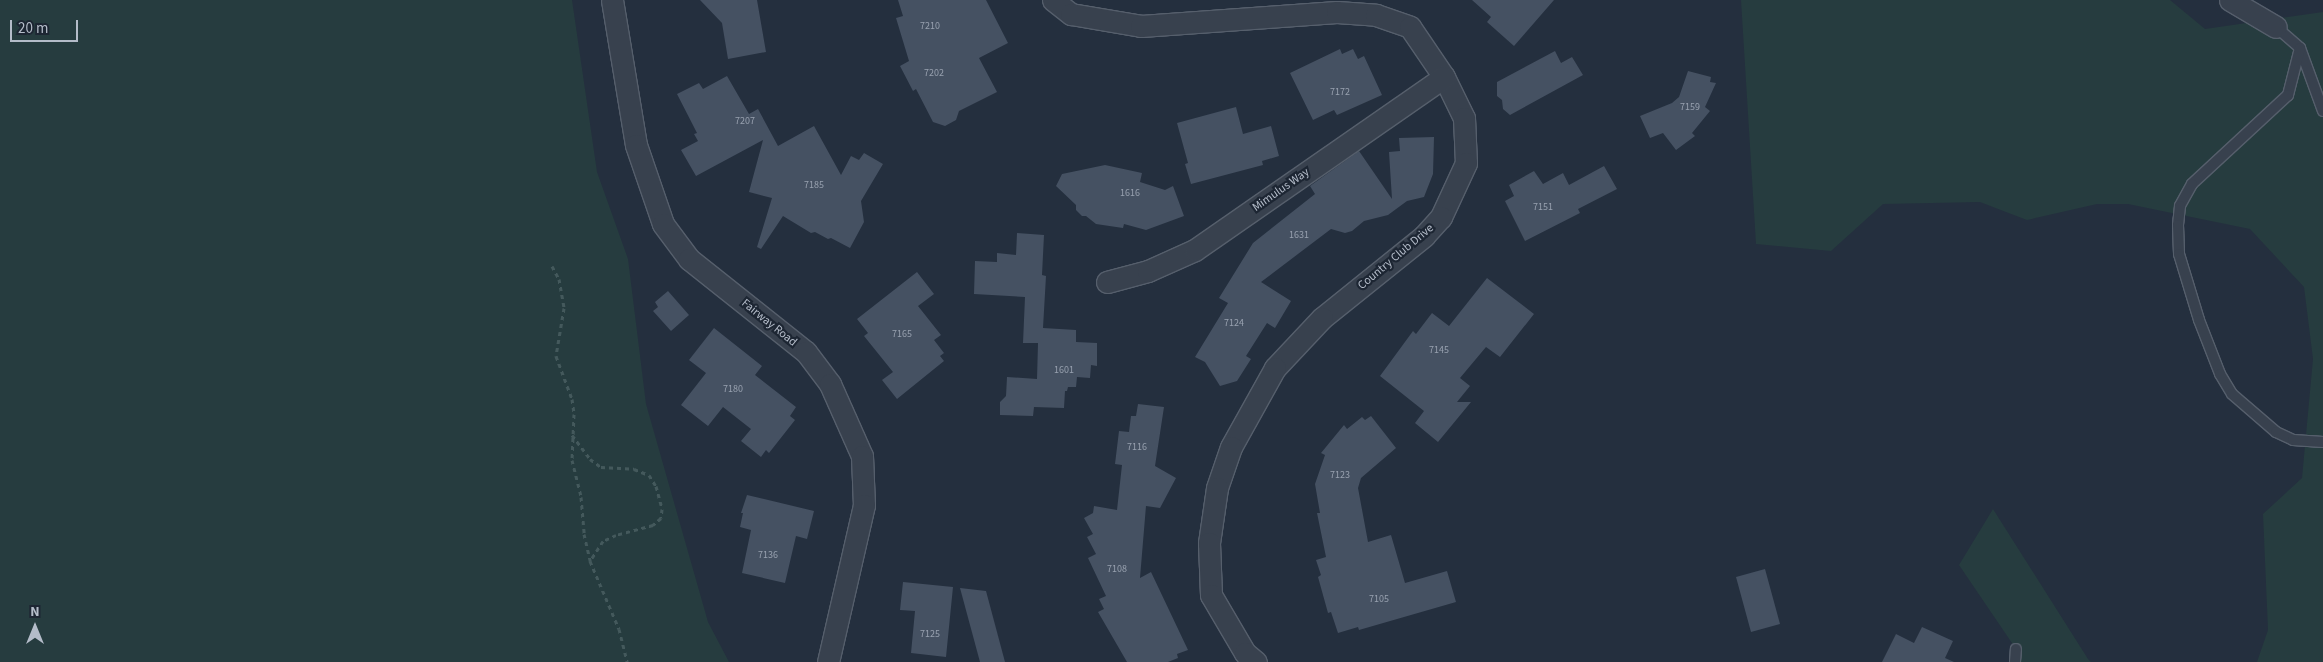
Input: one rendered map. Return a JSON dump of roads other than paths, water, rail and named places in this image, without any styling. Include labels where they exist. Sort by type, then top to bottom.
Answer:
[{"type":"street","name":"Fairway Road","points":[[612,0],[636,145],[663,224],[689,259],[806,352],[830,384],[862,456],[864,504],[828,662]]},
{"type":"street","name":"Country Club Drive","points":[[1053,0],[1071,14],[1141,26],[1337,12],[1376,15],[1410,27],[1444,77],[1464,118],[1466,163],[1441,217],[1424,236],[1322,318],[1275,368],[1231,447],[1216,488],[1209,543],[1211,595],[1246,653],[1256,662]]},
{"type":"street","points":[[2230,0],[2276,27]]},
{"type":"street","name":"Mimulus Way","points":[[1107,282],[1148,272],[1194,250],[1444,77]]},
{"type":"lane","points":[[2276,27],[2300,48],[2323,111]]},
{"type":"lane","points":[[2300,48],[2288,95],[2192,184],[2180,206],[2178,225],[2180,254],[2199,320],[2220,374],[2232,394],[2276,432],[2293,440],[2323,442]]},
{"type":"lane","points":[[2015,662],[2016,649]]}]
